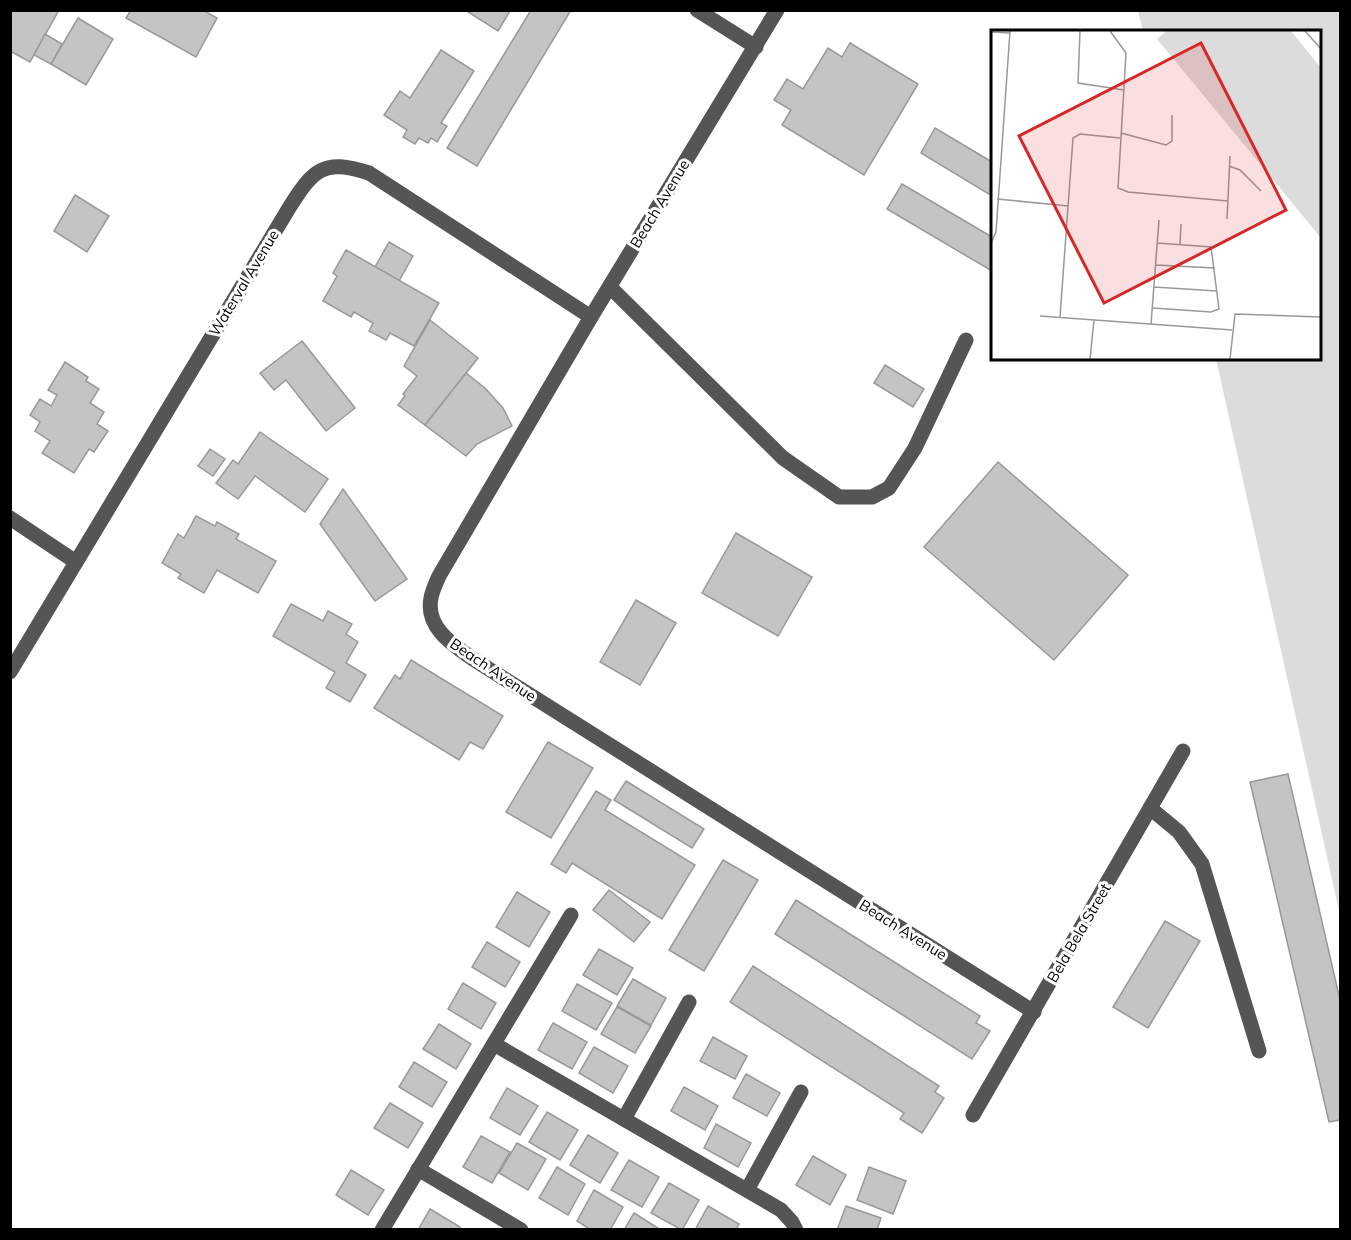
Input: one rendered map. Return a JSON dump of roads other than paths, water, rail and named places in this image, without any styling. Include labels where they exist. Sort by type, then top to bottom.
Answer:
[{"type":"street","points":[[697,10],[756,47]]},
{"type":"street","name":"Beach Avenue","points":[[777,10],[591,317],[439,576],[430,606],[437,627],[446,639],[472,659],[1034,1012]]},
{"type":"street","name":"Waterval Avenue","points":[[10,672],[302,188],[311,177],[330,166],[349,167],[369,174],[591,317]]},
{"type":"street","points":[[610,287],[783,459],[839,496],[872,497],[889,488],[915,448],[966,340]]},
{"type":"street","points":[[10,518],[76,562]]},
{"type":"street","name":"Bela Bela Street","points":[[973,1115],[1183,751]]},
{"type":"street","points":[[1150,808],[1179,832],[1202,864],[1259,1051]]},
{"type":"street","points":[[382,1230],[571,915]]},
{"type":"street","points":[[624,1119],[689,1002]]},
{"type":"street","points":[[494,1044],[781,1210],[796,1230]]},
{"type":"street","points":[[747,1190],[801,1092]]},
{"type":"street","points":[[418,1169],[521,1230]]}]
